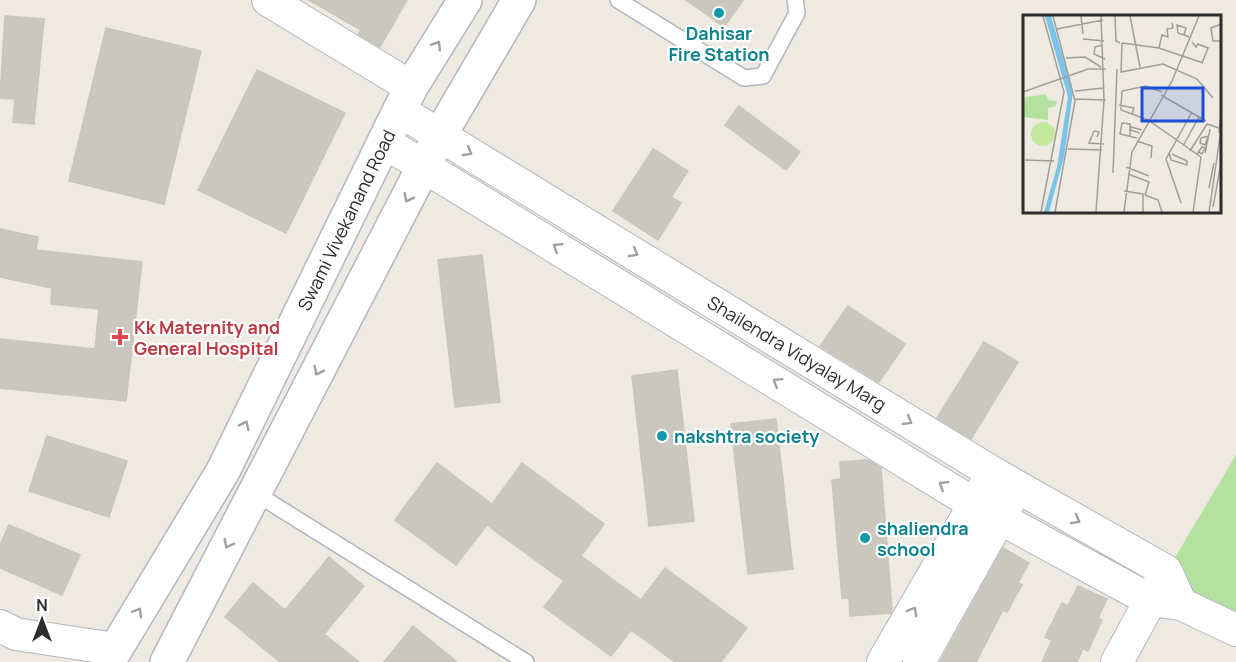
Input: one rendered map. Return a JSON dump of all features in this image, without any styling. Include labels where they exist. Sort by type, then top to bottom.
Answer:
[{"type":"main road","name":"Swami Vivekanand Road","points":[[112,656],[223,471],[405,99],[465,0]]},
{"type":"main road","points":[[167,662],[440,135],[519,0]]},
{"type":"street","name":"Shailendra Vidyalay Marg","points":[[268,0],[405,99],[440,135],[1005,480],[1166,572]]},
{"type":"street","name":"Shailendra Vidyalay Marg","points":[[384,142],[425,165],[986,511],[1150,600],[1181,604],[1236,630]]},
{"type":"street","points":[[223,471],[255,493]]},
{"type":"street","points":[[883,662],[1005,480]]},
{"type":"street","points":[[919,662],[986,511]]},
{"type":"street","points":[[1117,662],[1166,572]]},
{"type":"street","points":[[1166,572],[1181,604]]},
{"type":"street","points":[[0,626],[16,634],[112,656]]},
{"type":"lane","points":[[618,0],[744,78],[755,79],[763,76],[796,13],[795,0]]},
{"type":"lane","points":[[255,493],[526,662]]},
{"type":"green space","points":[[1236,455],[1236,626],[1155,591]]},
{"type":"building","points":[[309,0],[407,0],[380,47],[358,34],[361,30]]},
{"type":"building","name":"Dahisar Fire Station","points":[[686,0],[743,0],[724,27]]},
{"type":"building","points":[[5,16],[44,19],[34,124],[13,122],[15,99],[0,98]]},
{"type":"building","points":[[106,28],[201,51],[164,204],[69,181]]},
{"type":"building","points":[[257,70],[345,113],[286,233],[198,190]]},
{"type":"building","points":[[739,106],[800,152],[786,170],[725,125]]},
{"type":"building","points":[[653,149],[688,171],[671,197],[681,203],[658,240],[613,211]]},
{"type":"building","points":[[0,229],[38,237],[36,250],[142,262],[126,401],[0,388],[0,339],[95,349],[99,309],[51,304],[52,288],[0,277]]},
{"type":"building","points":[[482,255],[500,402],[455,407],[438,260]]},
{"type":"building","points":[[848,306],[905,344],[879,382],[820,346]]},
{"type":"building","points":[[984,342],[1018,362],[971,439],[937,418]]},
{"type":"building","name":"nakshtra society","points":[[677,370],[694,521],[649,526],[632,376]]},
{"type":"building","points":[[776,419],[793,569],[748,574],[731,424]]},
{"type":"building","points":[[47,436],[127,461],[109,517],[29,491]]},
{"type":"building","name":"shaliendra school","points":[[868,460],[881,468],[892,610],[891,613],[850,616],[849,598],[842,598],[832,480],[841,479],[840,462]]},
{"type":"building","points":[[437,463],[492,504],[522,463],[604,524],[581,556],[641,600],[665,568],[747,628],[721,662],[675,662],[631,630],[611,656],[544,607],[564,581],[487,525],[456,565],[395,520]]},
{"type":"building","points":[[9,525],[80,555],[62,595],[0,568],[0,545]]},
{"type":"building","points":[[1003,548],[1029,563],[1018,583],[1022,585],[1007,612],[1003,610],[976,662],[940,662]]},
{"type":"building","points":[[329,557],[364,586],[324,634],[359,662],[280,662],[225,617],[253,583],[285,610]]},
{"type":"building","points":[[1078,586],[1107,599],[1098,618],[1102,620],[1088,651],[1083,648],[1077,662],[1042,662],[1052,640],[1045,637],[1062,603],[1068,606]]},
{"type":"building","points":[[413,626],[457,662],[384,662]]},
{"type":"place","name":"Dahisar Fire Station","points":[[719,13]]},
{"type":"place","name":"Kk Maternity and General Hospital","points":[[120,337]]},
{"type":"place","name":"nakshtra society","points":[[662,436]]},
{"type":"place","name":"shaliendra school","points":[[865,538]]}]
